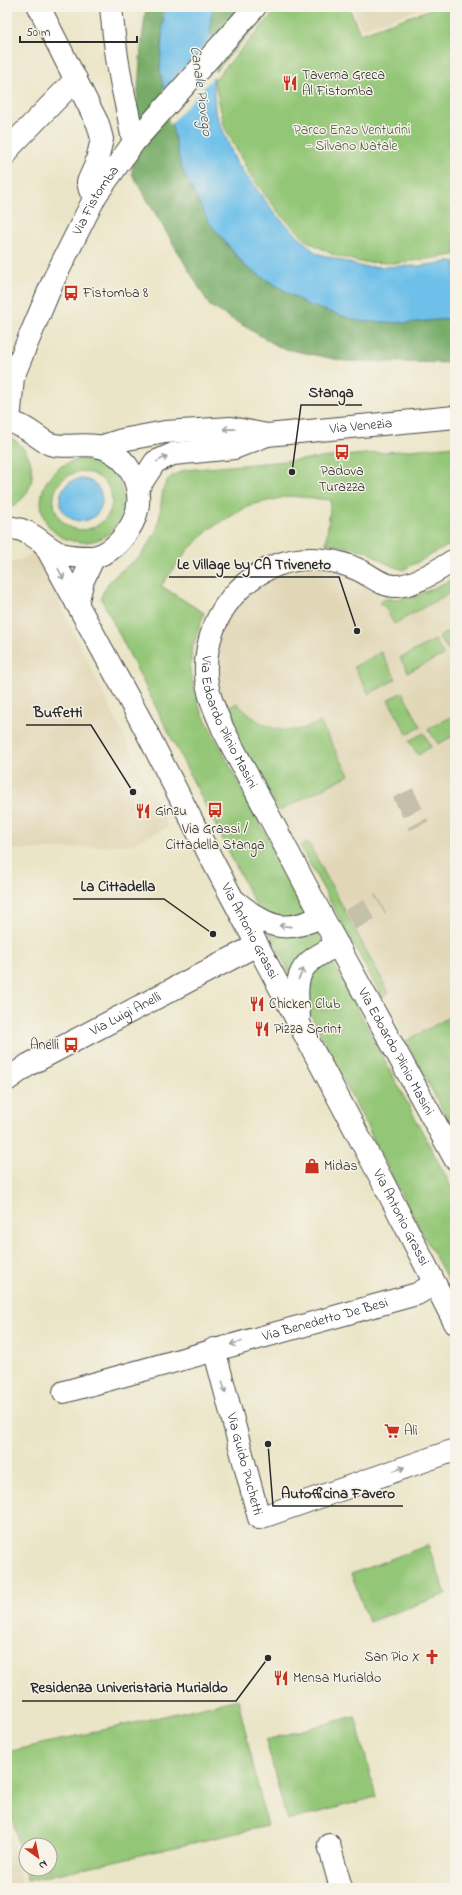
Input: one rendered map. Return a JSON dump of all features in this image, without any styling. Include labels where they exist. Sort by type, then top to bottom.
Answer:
[{"type":"street","points":[[39,7],[98,124],[102,139],[96,164],[88,182],[90,190],[96,195]]},
{"type":"street","points":[[111,7],[114,45],[129,127],[141,135]]},
{"type":"street","name":"Via Fistomba","points":[[7,413],[10,411],[13,377],[54,279],[96,195],[141,135],[255,7]]},
{"type":"street","points":[[7,153],[10,147],[76,79]]},
{"type":"street","name":"Via Fistomba","points":[[7,356],[32,308],[54,279]]},
{"type":"street","name":"Via Fistomba","points":[[33,433],[22,400],[23,379],[54,300],[54,279]]},
{"type":"street","name":"Via Venezia","points":[[267,434],[429,420],[455,416]]},
{"type":"street","points":[[429,420],[455,428]]},
{"type":"street","points":[[7,421],[33,433],[48,444],[63,446],[100,447],[122,440],[165,432],[231,428],[267,434]]},
{"type":"street","points":[[138,488],[155,462],[173,454],[234,448],[267,434]]},
{"type":"street","points":[[7,527],[29,533],[45,545],[61,554],[76,557],[94,557],[116,545],[125,536],[137,514],[139,501],[138,488],[127,465],[118,456],[100,447]]},
{"type":"street","name":"Via Antonio Grassi","points":[[45,545],[141,721],[232,899],[384,1184],[455,1323]]},
{"type":"street","points":[[77,604],[83,580],[94,557]]},
{"type":"street","name":"Via Edoardo Plinio Masini","points":[[455,560],[415,581],[397,586],[381,583],[352,567],[325,560],[302,560],[275,566],[248,581],[230,598],[221,610],[210,635],[206,658],[206,675],[214,708],[224,731],[322,916],[455,1159]]},
{"type":"street","points":[[232,899],[253,915],[276,925],[291,927],[305,924],[322,916]]},
{"type":"street","name":"Via Luigi Anelli","points":[[7,1080],[28,1065],[223,961],[257,945]]},
{"type":"street","points":[[300,1026],[296,990],[300,976],[308,962],[317,955],[338,945]]},
{"type":"street","name":"Via Luigi Anelli","points":[[223,961],[244,961],[261,969],[278,984]]},
{"type":"street","name":"Via Luigi Anelli","points":[[7,1070],[28,1065]]},
{"type":"street","name":"Via Benedetto De Besi","points":[[64,1392],[214,1349],[417,1294],[434,1284]]},
{"type":"street","name":"Via Guido Puchetti","points":[[214,1349],[259,1518],[455,1450]]},
{"type":"street","points":[[330,1845],[341,1888]]},
{"type":"shaded area","points":[[353,7],[425,7],[361,29]]},
{"type":"shaded area","points":[[35,552],[168,827],[133,844],[63,849],[7,850],[7,564],[25,558]]},
{"type":"shaded area","points":[[324,565],[358,580],[385,599],[412,598],[455,578],[455,1134],[300,847],[221,711],[212,633],[252,580]]},
{"type":"shaded area","points":[[7,1814],[18,1868],[18,1877],[20,1877],[22,1887],[70,1878],[71,1888],[7,1888]]},
{"type":"green space","points":[[146,7],[164,7],[160,70],[208,221],[245,267],[308,305],[407,323],[455,318],[455,363],[344,361],[281,348],[210,306],[132,174],[141,47]]},
{"type":"green space","points":[[213,7],[263,7],[260,22],[213,74],[210,25]]},
{"type":"green space","name":"Parco Enzo Venturini - Silvano Natale","points":[[279,7],[349,7],[360,34],[437,7],[455,7],[455,255],[398,263],[360,262],[334,255],[307,241],[279,213],[250,175],[225,128],[214,80]]},
{"type":"green space","points":[[7,436],[18,443],[25,451],[30,462],[32,472],[31,483],[26,494],[18,502],[7,509]]},
{"type":"green space","points":[[455,446],[455,542],[403,570],[383,562],[367,551],[326,543],[331,500],[290,496],[250,505],[211,528],[187,551],[161,586],[204,613],[192,649],[190,672],[200,709],[455,1194],[455,1293],[400,1192],[101,598],[107,585],[121,571],[138,558],[147,547],[157,529],[162,495],[167,481],[185,470]]},
{"type":"green space","points":[[83,459],[102,465],[115,476],[122,490],[123,505],[120,519],[111,531],[98,540],[81,542],[64,538],[51,529],[44,517],[41,502],[44,488],[51,475],[64,464]],"holes":[[[81,471],[88,472],[105,482],[109,488],[112,500],[110,511],[103,521],[96,526],[82,530],[71,527],[61,520],[56,510],[54,499],[57,487],[66,477]]]},
{"type":"green space","points":[[455,578],[455,590],[394,624],[385,607],[379,603],[385,599],[412,598]]},
{"type":"green space","points":[[454,628],[455,648],[449,652],[439,637]]},
{"type":"green space","points":[[435,640],[444,655],[408,672],[400,658]]},
{"type":"green space","points":[[381,652],[396,679],[369,694],[354,667]]},
{"type":"green space","points":[[402,692],[421,727],[407,734],[388,700]]},
{"type":"green space","points":[[237,703],[255,719],[275,729],[296,730],[320,722],[349,775],[279,811],[221,711]]},
{"type":"green space","points":[[455,715],[455,735],[438,744],[428,729]]},
{"type":"green space","points":[[424,733],[431,747],[418,755],[409,741]]},
{"type":"green space","points":[[308,842],[389,993],[382,997],[300,846]]},
{"type":"green space","points":[[455,1014],[455,1134],[406,1041]]},
{"type":"green space","points":[[428,1545],[446,1594],[369,1622],[351,1574]]},
{"type":"green space","points":[[238,1699],[267,1826],[58,1874],[58,1837],[18,1837],[18,1842],[7,1795],[7,1752]]},
{"type":"green space","points":[[355,1716],[376,1797],[287,1821],[266,1740]]},
{"type":"green space","points":[[26,1877],[44,1877],[27,1881]]},
{"type":"water","name":"Canale Piovego","points":[[164,7],[213,7],[210,25],[215,111],[236,162],[277,216],[316,253],[363,267],[420,266],[455,261],[455,318],[407,323],[359,321],[308,305],[246,267],[208,221],[181,167],[160,70]]},
{"type":"water","points":[[77,479],[85,479],[93,482],[99,488],[102,500],[99,512],[93,518],[85,521],[77,521],[69,518],[63,512],[60,504],[60,496],[63,488],[69,482]]},
{"type":"pier","points":[[213,35],[215,75],[170,125],[163,91]]},
{"type":"tunnel","points":[[403,793],[419,826]]},
{"type":"tunnel","points":[[350,920],[381,903]]},
{"type":"place","name":"Taverna Greca Al Fistomba","points":[[290,83]]},
{"type":"place","name":"Fistomba 8","points":[[71,293]]},
{"type":"place","name":"Padova Turazza","points":[[342,452]]},
{"type":"place","name":"Stanga","points":[[292,472]]},
{"type":"place","name":"Le Village by CA Triveneto","points":[[357,631]]},
{"type":"place","name":"Buffetti","points":[[133,792]]},
{"type":"place","name":"Via Grassi / Cittadella Stanga","points":[[215,810]]},
{"type":"place","name":"Ginzu","points":[[143,811]]},
{"type":"place","name":"La Cittadella","points":[[213,934]]},
{"type":"place","name":"Chicken Club","points":[[257,1004]]},
{"type":"place","name":"Pizza Sprint","points":[[262,1029]]},
{"type":"place","name":"Anelli","points":[[71,1045]]},
{"type":"place","name":"Midas","points":[[312,1166]]},
{"type":"place","name":"Alì","points":[[392,1431]]},
{"type":"place","name":"Autofficina Favero","points":[[268,1444]]},
{"type":"place","name":"San Pio X","points":[[432,1657]]},
{"type":"place","name":"Residenza Univeristaria Murialdo","points":[[268,1658]]},
{"type":"place","name":"Mensa Murialdo","points":[[281,1678]]}]
